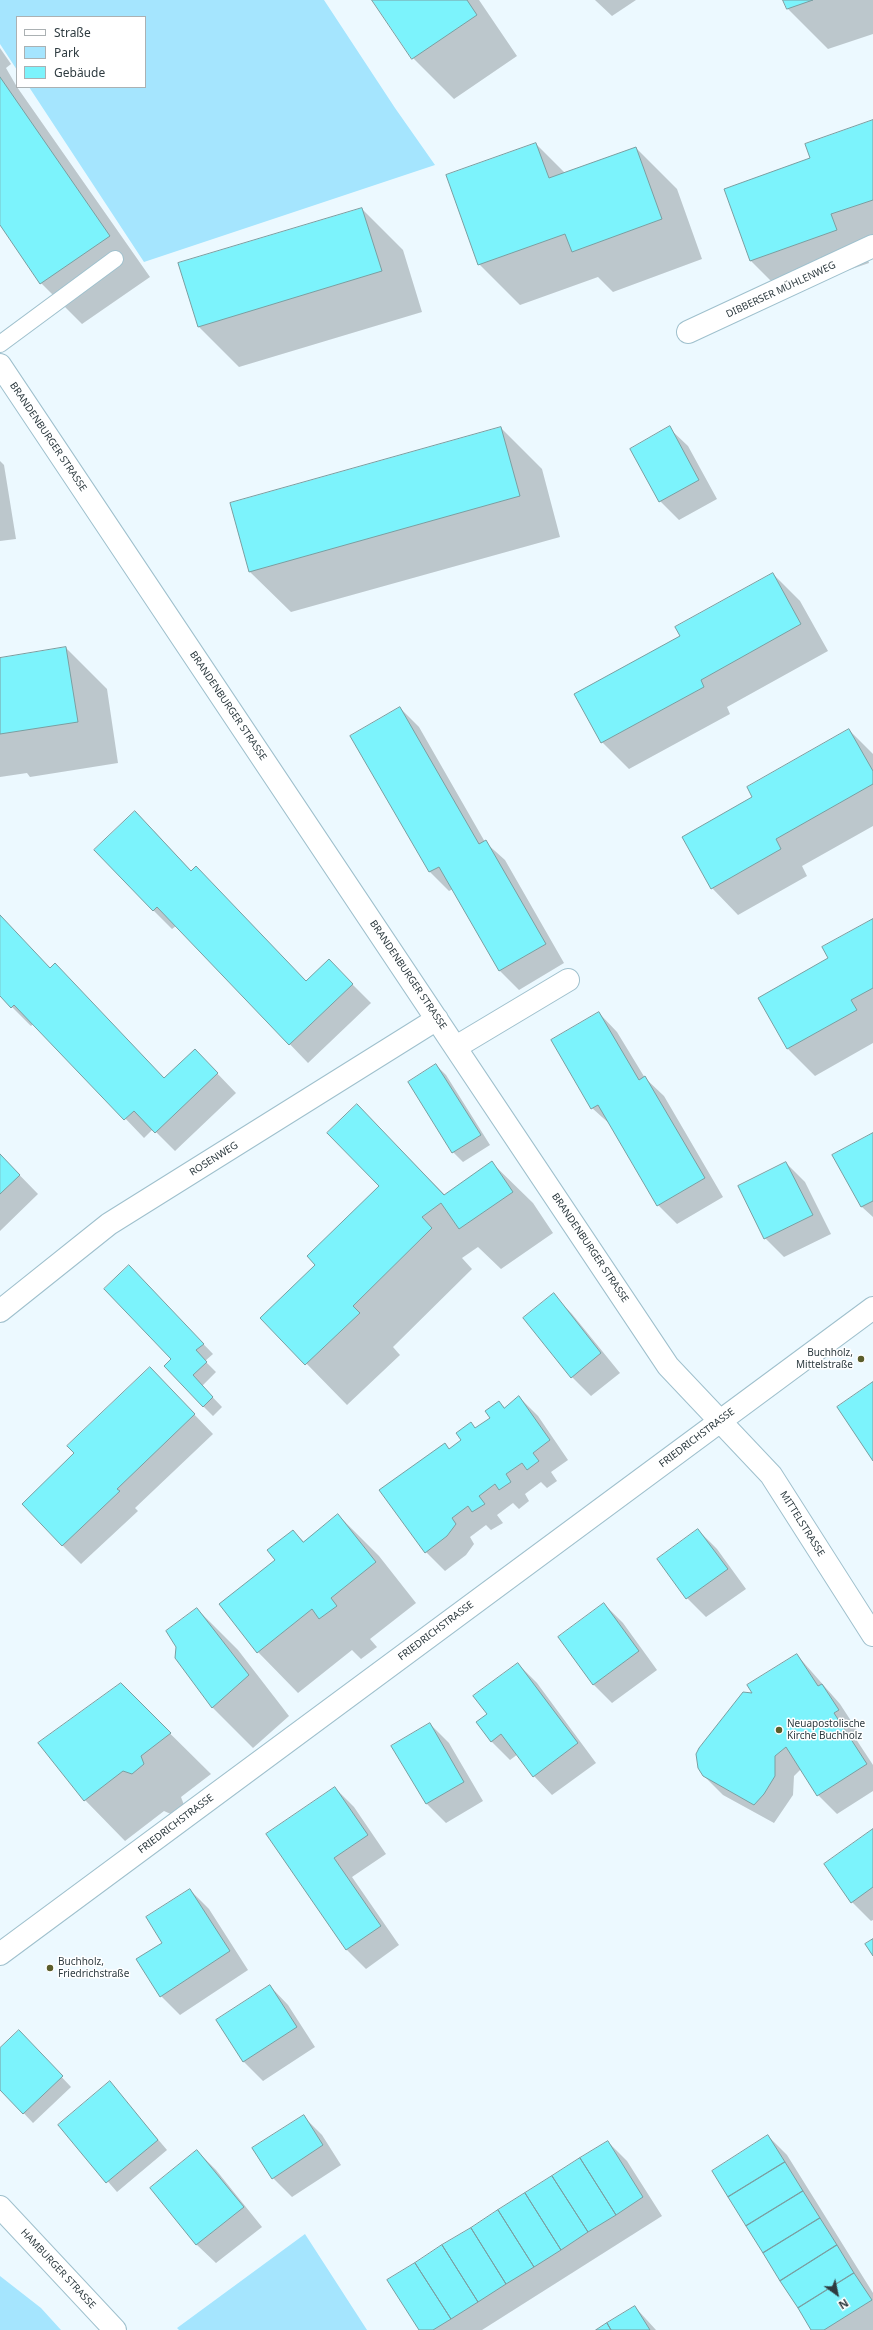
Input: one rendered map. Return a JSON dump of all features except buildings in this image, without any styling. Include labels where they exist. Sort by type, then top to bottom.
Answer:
[{"type":"street","name":"DIBBERSER MÜHLENWEG","points":[[688,332],[873,246]]},
{"type":"street","name":"BRANDENBURGER STRASSE","points":[[0,365],[668,1366],[721,1421]]},
{"type":"street","points":[[456,1047],[568,980]]},
{"type":"street","name":"ROSENWEG","points":[[0,1311],[109,1224],[437,1019]]},
{"type":"street","name":"FRIEDRICHSTRASSE","points":[[0,1954],[873,1308]]},
{"type":"street","name":"MITTELSTRASSE","points":[[721,1421],[771,1475],[873,1635]]},
{"type":"street","name":"HAMBURGER STRASSE","points":[[0,2207],[115,2330]]},
{"type":"lane","points":[[0,344],[115,259]]},
{"type":"green space","points":[[0,0],[324,0],[395,108],[435,165],[144,262],[30,88],[146,88],[146,16],[16,16],[16,68],[0,44]]},
{"type":"green space","points":[[305,2234],[367,2330],[179,2330],[177,2328]]},
{"type":"green space","points":[[0,2276],[41,2308],[61,2330],[0,2330]]},
{"type":"place","name":"Buchholz, Mittelstraße","points":[[861,1359]]},
{"type":"place","name":"Neuapostolische Kirche Buchholz","points":[[779,1730]]},
{"type":"place","name":"Buchholz, Friedrichstraße","points":[[50,1968]]}]
